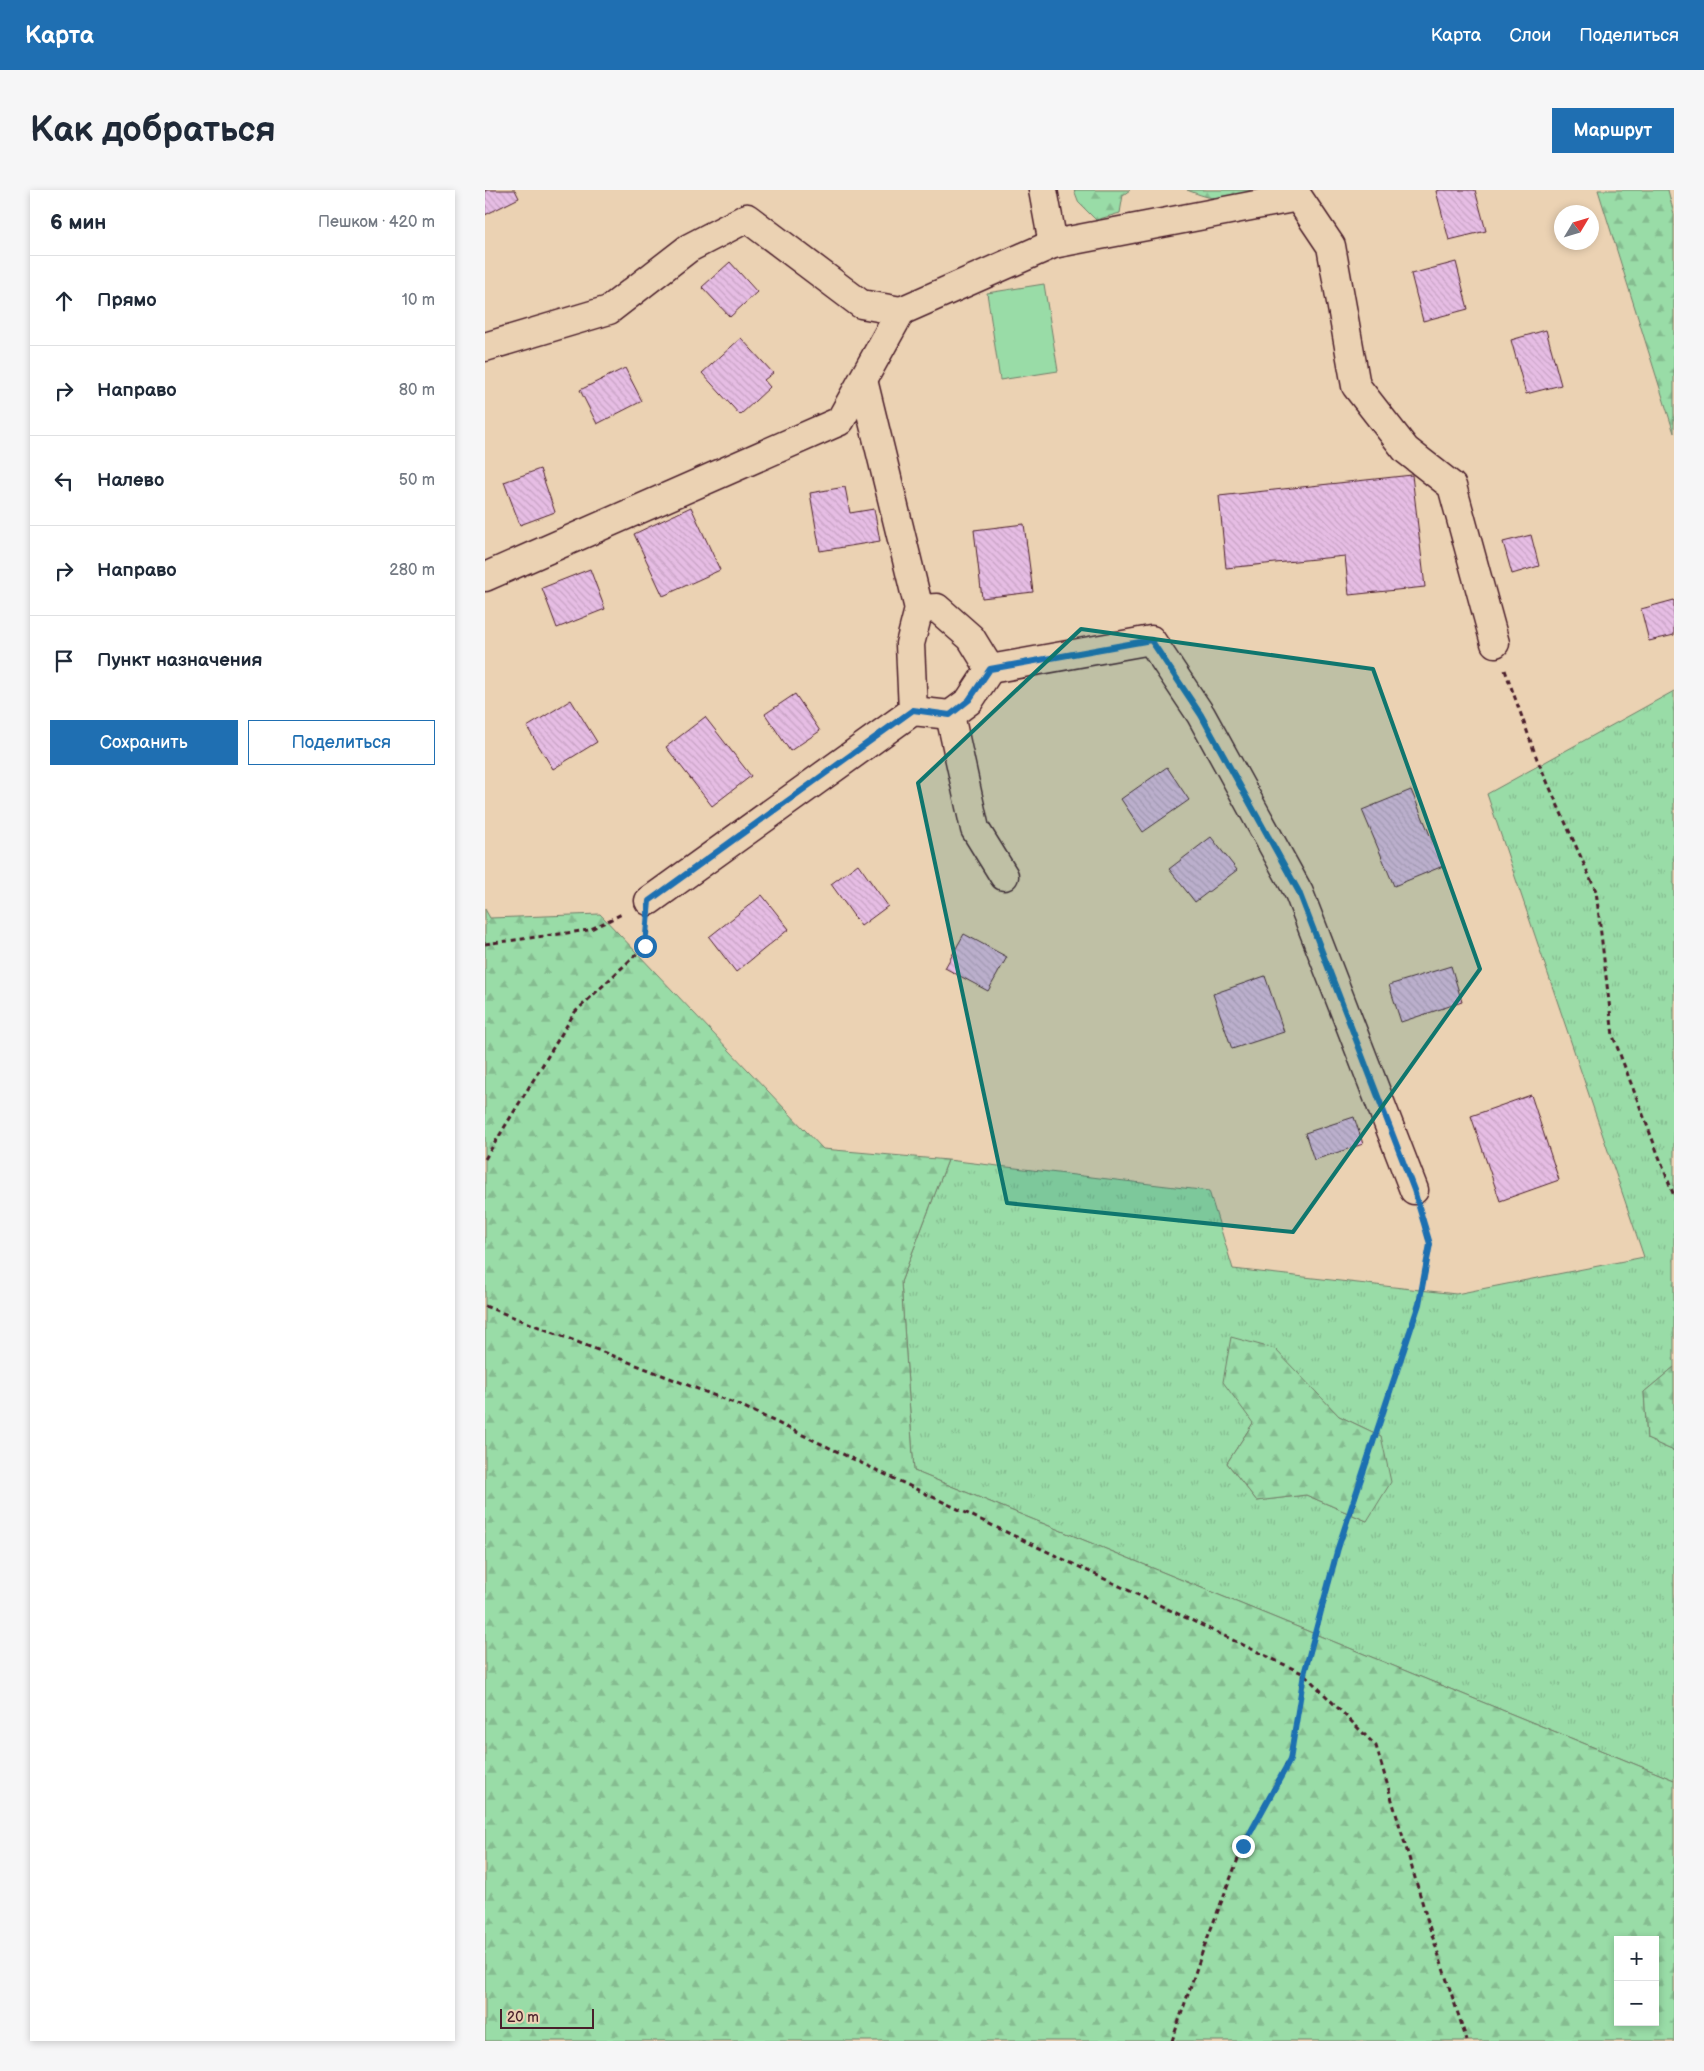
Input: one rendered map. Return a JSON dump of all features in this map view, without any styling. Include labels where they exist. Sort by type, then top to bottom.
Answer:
[{"type":"street","points":[[1043,190],[1053,244]]},
{"type":"street","points":[[485,347],[609,310],[689,248],[747,218],[861,304],[901,311],[1053,244],[1298,197],[1331,246],[1356,386],[1406,450],[1452,486],[1495,643]]},
{"type":"street","points":[[485,577],[840,421],[901,311]]},
{"type":"street","points":[[863,380],[919,609],[910,644],[913,710]]},
{"type":"street","points":[[919,609],[937,608],[971,638],[990,669]]},
{"type":"street","points":[[649,901],[913,710],[950,715],[969,700],[990,669],[1151,640],[1201,715],[1299,892],[1414,1190]]},
{"type":"street","points":[[950,715],[975,829],[1004,876]]},
{"type":"path","points":[[1495,643],[1537,759],[1596,892],[1613,1036],[1674,1196]]},
{"type":"path","points":[[485,944],[589,930],[649,901]]},
{"type":"path","points":[[485,1159],[575,1012],[645,946],[649,901]]},
{"type":"path","points":[[1172,2041],[1204,1947],[1243,1846],[1290,1760],[1304,1674],[1338,1548],[1419,1304],[1430,1244],[1414,1190]]},
{"type":"path","points":[[485,1306],[744,1407],[1304,1674],[1376,1746],[1431,1932],[1467,2041]]},
{"type":"highlighted area","points":[[1081,629],[1373,669],[1480,969],[1293,1232],[1007,1203],[918,783]]},
{"type":"green space","points":[[1074,190],[1130,190],[1123,195],[1120,213],[1096,220],[1079,203]]},
{"type":"green space","points":[[1187,190],[1251,190],[1226,198],[1212,198]]},
{"type":"green space","points":[[1598,190],[1668,190],[1674,214],[1674,433]]},
{"type":"green space","points":[[1044,284],[1058,371],[1000,380],[987,293]]},
{"type":"green space","points":[[1674,691],[1674,1367],[1644,1392],[1647,1439],[1674,1451],[1674,1780],[914,1471],[901,1282],[948,1160],[1209,1191],[1233,1269],[1456,1294],[1644,1257],[1487,794]],"holes":[[[1275,1350],[1339,1416],[1381,1436],[1367,1521],[1306,1495],[1257,1501],[1227,1463],[1253,1423]]]},
{"type":"green space","points":[[485,909],[490,918],[600,914],[823,1149],[948,1160],[901,1282],[914,1471],[1674,1780],[1674,2041],[485,2041]]},
{"type":"green space","points":[[1231,1337],[1275,1349],[1339,1416],[1381,1436],[1391,1482],[1367,1521],[1306,1495],[1257,1501],[1227,1463],[1253,1423],[1223,1382]]},
{"type":"green space","points":[[1674,1367],[1674,1451],[1647,1439],[1644,1392]]},
{"type":"building","points":[[485,190],[515,190],[519,198],[485,215]]},
{"type":"building","points":[[1475,190],[1486,231],[1449,240],[1436,191]]},
{"type":"building","points":[[730,262],[757,292],[730,317],[702,287]]},
{"type":"building","points":[[1456,262],[1468,309],[1423,321],[1411,274]]},
{"type":"building","points":[[1546,330],[1561,385],[1526,394],[1511,340]]},
{"type":"building","points":[[741,338],[773,373],[764,380],[770,387],[740,415],[702,373]]},
{"type":"building","points":[[625,368],[642,401],[597,424],[580,390]]},
{"type":"building","points":[[540,469],[555,512],[520,525],[504,482]]},
{"type":"building","points":[[1412,475],[1425,587],[1349,595],[1345,556],[1226,568],[1219,496]]},
{"type":"building","points":[[845,487],[850,513],[874,509],[880,541],[820,551],[810,493]]},
{"type":"building","points":[[691,507],[720,570],[663,596],[634,534]]},
{"type":"building","points":[[1024,524],[1033,592],[982,598],[974,530]]},
{"type":"building","points":[[1531,535],[1539,566],[1512,574],[1503,542]]},
{"type":"building","points":[[590,569],[605,609],[557,628],[542,588]]},
{"type":"building","points":[[1674,600],[1674,635],[1649,641],[1641,609]]},
{"type":"building","points":[[795,694],[820,731],[790,751],[765,714]]},
{"type":"building","points":[[571,700],[597,742],[553,769],[527,727]]},
{"type":"building","points":[[705,717],[751,776],[712,806],[666,747]]},
{"type":"building","points":[[1167,767],[1189,800],[1143,832],[1121,799]]},
{"type":"building","points":[[1411,790],[1443,866],[1394,886],[1362,810]]},
{"type":"building","points":[[1211,837],[1237,870],[1195,902],[1169,869]]},
{"type":"building","points":[[858,864],[888,906],[861,926],[831,884]]},
{"type":"building","points":[[762,895],[789,929],[736,972],[709,937]]},
{"type":"building","points":[[964,934],[1007,957],[988,991],[945,968]]},
{"type":"building","points":[[1451,966],[1462,1002],[1401,1022],[1389,985]]},
{"type":"building","points":[[1265,976],[1284,1032],[1232,1049],[1213,994]]},
{"type":"building","points":[[1531,1095],[1559,1180],[1500,1201],[1471,1116]]},
{"type":"building","points":[[1354,1117],[1363,1144],[1314,1160],[1305,1133]]},
{"type":"route","points":[[645,946],[649,901],[913,710],[950,715],[969,700],[990,669],[1151,640],[1201,715],[1299,892],[1414,1190],[1430,1244],[1419,1304],[1338,1548],[1304,1674],[1290,1760],[1243,1846]]}]
